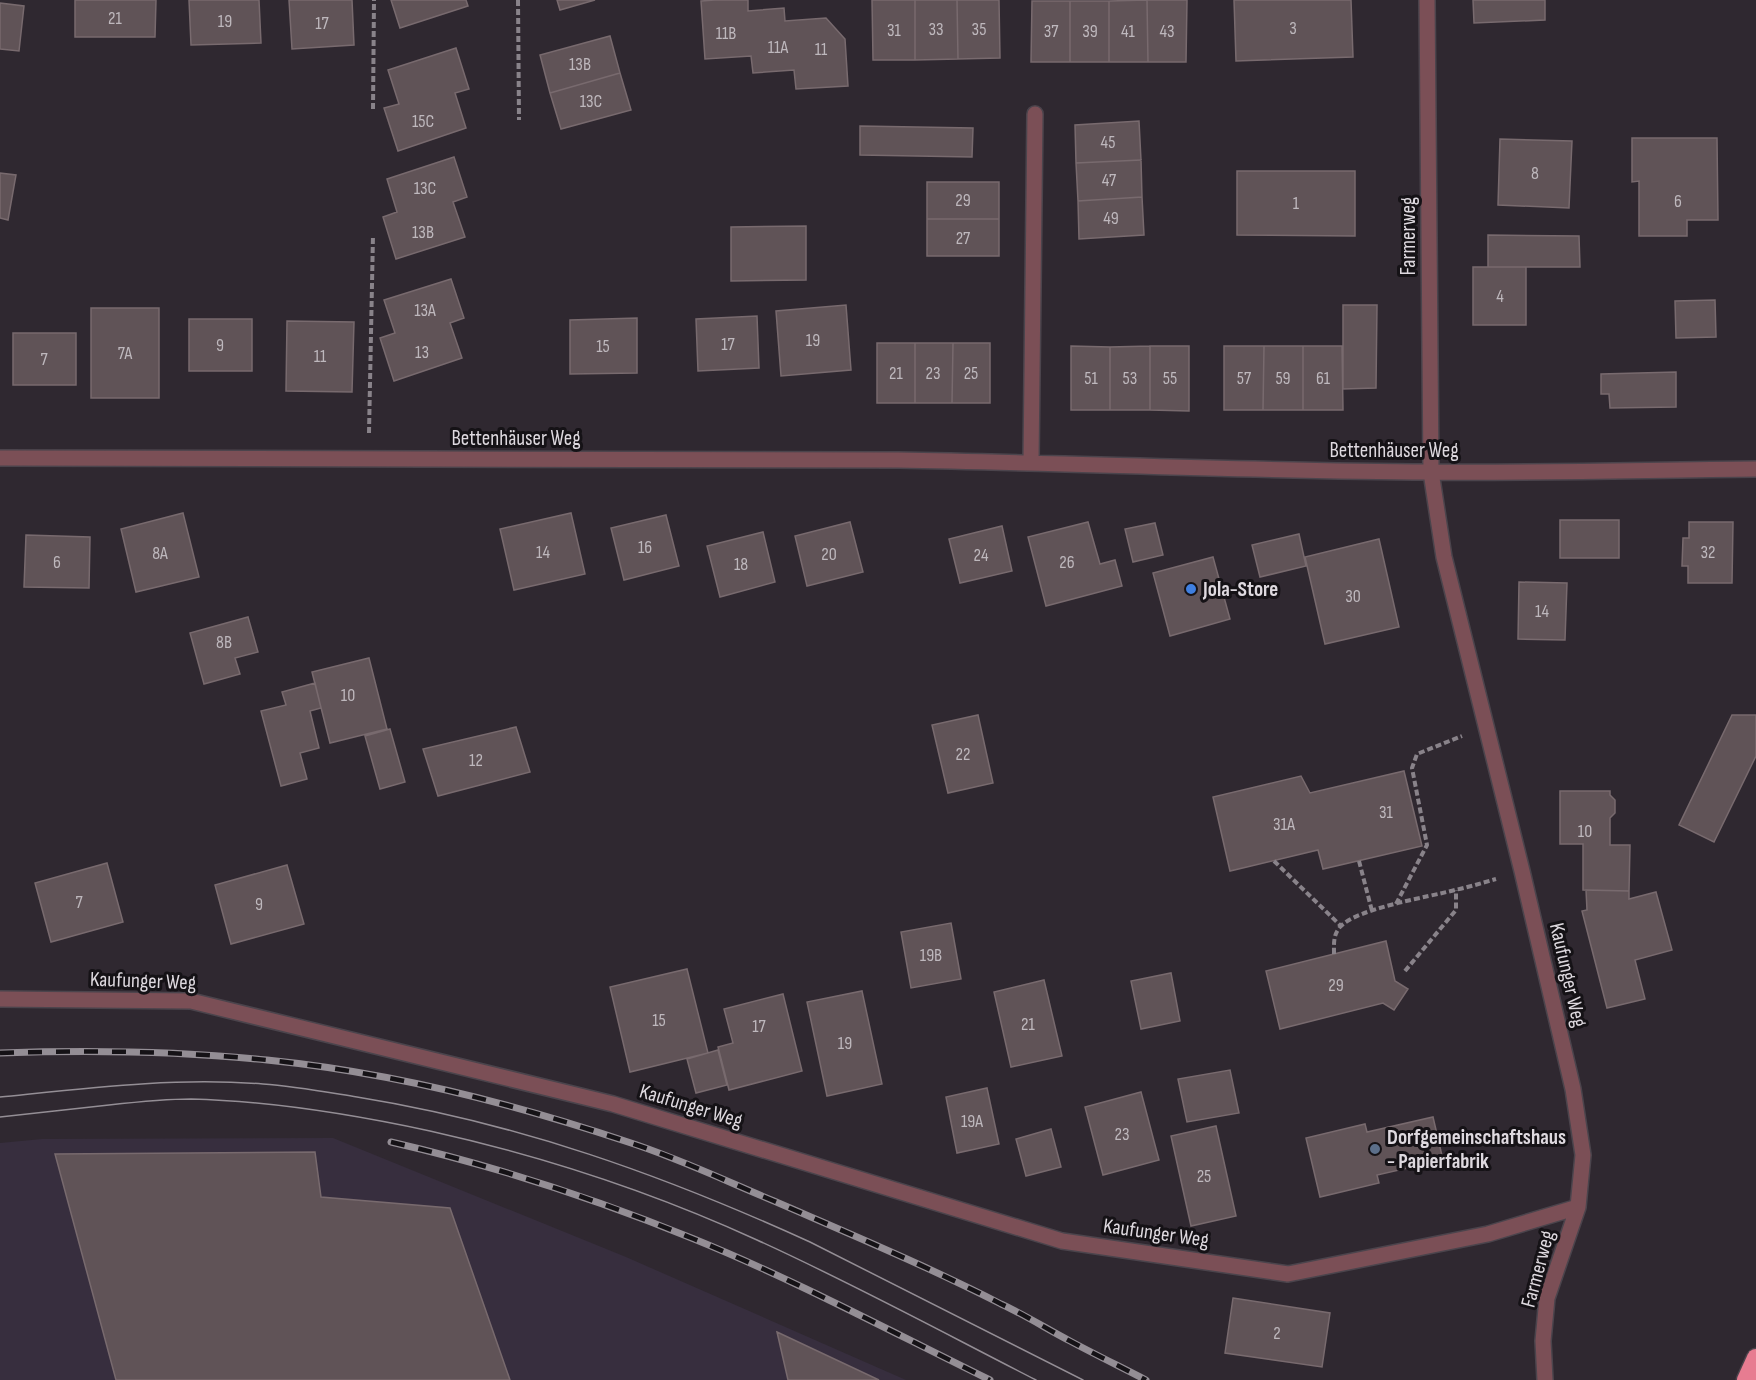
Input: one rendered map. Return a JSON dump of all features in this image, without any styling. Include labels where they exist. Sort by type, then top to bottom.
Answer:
[{"type":"highway","points":[[1746,1380],[1756,1358]]},
{"type":"street","name":"Farmerweg","points":[[1427,0],[1431,472]]},
{"type":"street","points":[[1031,462],[1035,114]]},
{"type":"street","name":"Bettenhäuser Weg","points":[[0,458],[898,460],[1031,462],[1145,468],[1431,472],[1756,469]]},
{"type":"street","name":"Kaufunger Weg","points":[[0,999],[191,1001],[613,1104],[1062,1241],[1288,1274],[1488,1234],[1578,1206],[1582,1155],[1573,1089],[1522,871],[1444,557],[1431,472]]},
{"type":"street","name":"Farmerweg","points":[[1545,1380],[1543,1341],[1547,1298],[1578,1206]]},
{"type":"path","points":[[373,109],[374,0]]},
{"type":"path","points":[[518,0],[519,120]]},
{"type":"path","points":[[369,458],[373,236]]},
{"type":"path","points":[[1396,904],[1428,845],[1412,768],[1417,754],[1487,727]]},
{"type":"path","points":[[1274,861],[1341,926]]},
{"type":"path","points":[[1359,861],[1372,911]]},
{"type":"path","points":[[1334,954],[1334,938],[1341,926],[1358,916],[1522,871]]},
{"type":"path","points":[[1405,971],[1456,910],[1456,890]]},
{"type":"shaded area","points":[[333,1138],[626,1257],[906,1380],[0,1380],[0,1143],[42,1139]]},
{"type":"building","points":[[75,0],[156,0],[155,37],[75,37]]},
{"type":"building","points":[[189,0],[259,0],[261,43],[191,45]]},
{"type":"building","points":[[289,0],[352,0],[354,45],[292,49]]},
{"type":"building","points":[[391,0],[466,0],[468,6],[400,28]]},
{"type":"building","points":[[557,0],[595,0],[560,10]]},
{"type":"building","points":[[748,0],[748,11],[784,8],[785,21],[826,18],[845,39],[848,86],[796,89],[794,70],[753,73],[751,56],[705,59],[701,1]]},
{"type":"building","points":[[872,0],[915,0],[915,60],[873,60]]},
{"type":"building","points":[[915,0],[957,0],[958,59],[915,60]]},
{"type":"building","points":[[957,0],[999,0],[1000,58],[958,59]]},
{"type":"building","points":[[1147,0],[1187,0],[1186,62],[1148,62]]},
{"type":"building","points":[[1147,0],[1148,62],[1109,62],[1109,1]]},
{"type":"building","points":[[1234,0],[1351,0],[1353,57],[1236,61]]},
{"type":"building","points":[[1473,0],[1545,0],[1545,20],[1474,23]]},
{"type":"building","points":[[1032,1],[1070,1],[1070,62],[1031,62]]},
{"type":"building","points":[[1070,1],[1109,1],[1109,62],[1070,62]]},
{"type":"building","points":[[0,3],[24,6],[19,51],[0,49]]},
{"type":"building","points":[[610,36],[620,73],[550,93],[540,55]]},
{"type":"building","points":[[456,48],[469,89],[455,93],[466,128],[398,151],[384,108],[399,104],[388,70]]},
{"type":"building","points":[[620,73],[631,110],[561,129],[550,93]]},
{"type":"building","points":[[1139,121],[1141,160],[1076,163],[1075,125]]},
{"type":"building","points":[[860,126],[973,128],[972,157],[860,155]]},
{"type":"building","points":[[1632,138],[1717,138],[1718,220],[1687,220],[1687,236],[1639,236],[1639,181],[1632,182]]},
{"type":"building","points":[[1500,139],[1572,141],[1569,208],[1498,205]]},
{"type":"building","points":[[454,157],[467,197],[453,202],[465,237],[396,259],[383,217],[397,212],[387,179]]},
{"type":"building","points":[[1141,160],[1142,197],[1078,201],[1076,163]]},
{"type":"building","points":[[1237,171],[1355,171],[1355,236],[1237,235]]},
{"type":"building","points":[[0,173],[16,175],[8,220],[0,218]]},
{"type":"building","points":[[927,182],[999,182],[999,219],[927,219]]},
{"type":"building","points":[[1142,197],[1144,235],[1079,239],[1078,201]]},
{"type":"building","points":[[927,219],[999,219],[999,256],[927,256]]},
{"type":"building","points":[[806,226],[806,280],[731,281],[731,227]]},
{"type":"building","points":[[1488,235],[1579,236],[1580,267],[1488,267]]},
{"type":"building","points":[[1473,267],[1526,267],[1526,325],[1473,325]]},
{"type":"building","points":[[451,279],[464,318],[450,323],[462,358],[394,381],[380,338],[395,333],[384,300]]},
{"type":"building","points":[[1715,300],[1716,337],[1676,338],[1675,301]]},
{"type":"building","points":[[846,305],[851,370],[781,376],[776,311]]},
{"type":"building","points":[[1343,305],[1377,305],[1376,388],[1343,389]]},
{"type":"building","points":[[91,308],[159,308],[159,398],[91,398]]},
{"type":"building","points":[[757,316],[759,368],[698,371],[696,319]]},
{"type":"building","points":[[637,318],[637,373],[570,374],[570,320]]},
{"type":"building","points":[[189,319],[252,319],[252,371],[189,371]]},
{"type":"building","points":[[287,321],[354,322],[352,392],[286,391]]},
{"type":"building","points":[[13,333],[76,333],[76,385],[13,385]]},
{"type":"building","points":[[877,343],[915,343],[915,403],[877,403]]},
{"type":"building","points":[[915,343],[953,343],[952,403],[915,403]]},
{"type":"building","points":[[953,343],[990,343],[990,403],[952,403]]},
{"type":"building","points":[[1071,346],[1110,347],[1110,410],[1071,410]]},
{"type":"building","points":[[1150,346],[1189,346],[1189,411],[1150,410]]},
{"type":"building","points":[[1150,346],[1150,410],[1110,410],[1110,347]]},
{"type":"building","points":[[1224,346],[1264,346],[1263,410],[1224,410]]},
{"type":"building","points":[[1264,346],[1303,346],[1303,410],[1263,410]]},
{"type":"building","points":[[1303,346],[1342,346],[1343,410],[1303,410]]},
{"type":"building","points":[[1676,372],[1676,407],[1610,408],[1609,394],[1601,394],[1601,374]]},
{"type":"building","points":[[183,513],[199,577],[136,592],[121,529]]},
{"type":"building","points":[[571,513],[585,574],[514,590],[500,529]]},
{"type":"building","points":[[666,515],[679,566],[624,580],[611,528]]},
{"type":"building","points":[[1560,520],[1619,520],[1619,558],[1560,558]]},
{"type":"building","points":[[850,522],[863,572],[807,586],[795,536]]},
{"type":"building","points":[[1088,522],[1100,564],[1115,560],[1122,586],[1046,606],[1028,537]]},
{"type":"building","points":[[1689,522],[1733,522],[1732,583],[1688,583],[1688,566],[1682,566],[1683,538],[1689,538]]},
{"type":"building","points":[[1155,523],[1163,555],[1133,562],[1125,529]]},
{"type":"building","points":[[1002,526],[1012,571],[960,583],[949,539]]},
{"type":"building","points":[[763,532],[775,582],[720,597],[707,546]]},
{"type":"building","points":[[1299,534],[1306,566],[1260,577],[1252,545]]},
{"type":"building","points":[[26,535],[90,537],[89,588],[24,587]]},
{"type":"building","points":[[1379,539],[1399,627],[1325,644],[1305,557]]},
{"type":"building","points":[[1213,557],[1230,619],[1170,636],[1153,573]]},
{"type":"building","points":[[1519,582],[1567,583],[1565,640],[1518,639]]},
{"type":"building","points":[[248,617],[258,652],[235,658],[240,674],[204,684],[190,633]]},
{"type":"building","points":[[369,658],[387,729],[330,743],[312,672]]},
{"type":"building","points":[[315,683],[321,708],[310,711],[319,748],[300,753],[307,779],[281,786],[261,711],[286,705],[282,692]]},
{"type":"building","points":[[978,715],[993,783],[948,793],[932,725]]},
{"type":"building","points":[[1732,715],[1756,715],[1756,756],[1714,842],[1679,825]]},
{"type":"building","points":[[516,727],[530,772],[438,796],[423,749]]},
{"type":"building","points":[[390,729],[405,782],[380,789],[365,736]]},
{"type":"building","points":[[1404,771],[1422,846],[1323,869],[1318,850],[1230,871],[1213,797],[1301,776],[1310,793]]},
{"type":"building","points":[[1560,791],[1610,791],[1610,795],[1615,800],[1615,813],[1610,818],[1610,845],[1630,845],[1629,891],[1583,890],[1583,844],[1560,844]]},
{"type":"building","points":[[107,863],[123,922],[51,942],[35,883]]},
{"type":"building","points":[[287,865],[304,924],[231,944],[215,885]]},
{"type":"building","points":[[1586,890],[1629,891],[1629,899],[1656,892],[1672,950],[1635,960],[1645,999],[1607,1008],[1582,911],[1587,910]]},
{"type":"building","points":[[951,923],[961,979],[911,988],[901,932]]},
{"type":"building","points":[[1386,941],[1395,981],[1408,989],[1394,1010],[1383,1003],[1280,1029],[1266,971]]},
{"type":"building","points":[[687,969],[708,1053],[630,1072],[610,987]]},
{"type":"building","points":[[1171,973],[1180,1021],[1141,1029],[1131,981]]},
{"type":"building","points":[[1044,980],[1062,1056],[1011,1067],[994,992]]},
{"type":"building","points":[[862,991],[882,1084],[827,1096],[807,1002]]},
{"type":"building","points":[[783,994],[802,1071],[729,1090],[718,1047],[733,1043],[724,1009]]},
{"type":"building","points":[[718,1050],[727,1085],[696,1093],[687,1059]]},
{"type":"building","points":[[1230,1070],[1239,1113],[1187,1122],[1178,1079]]},
{"type":"building","points":[[987,1088],[999,1144],[957,1153],[946,1097]]},
{"type":"building","points":[[1141,1092],[1159,1160],[1103,1175],[1085,1107]]},
{"type":"building","name":"Dorfgemeinschaftshaus - Papierfabrik","points":[[1433,1117],[1443,1160],[1377,1175],[1379,1183],[1320,1197],[1306,1138],[1365,1124],[1367,1132]]},
{"type":"building","points":[[1216,1126],[1236,1216],[1191,1226],[1171,1136]]},
{"type":"building","points":[[1051,1129],[1061,1167],[1026,1176],[1016,1139]]},
{"type":"building","points":[[315,1152],[321,1197],[450,1208],[510,1380],[116,1380],[55,1154]]},
{"type":"building","points":[[1233,1298],[1330,1313],[1322,1367],[1225,1353]]},
{"type":"building","points":[[777,1332],[879,1380],[788,1380]]},
{"type":"tram line","points":[[0,1097],[132,1085],[230,1082],[322,1091],[475,1121],[589,1154],[755,1218],[810,1242],[1083,1380]]},
{"type":"tram line","points":[[0,1117],[150,1101],[221,1100],[341,1114],[472,1141],[555,1164],[677,1206],[828,1273],[1036,1380]]},
{"type":"railway","points":[[0,1053],[134,1052],[200,1055],[312,1065],[404,1081],[540,1114],[665,1155],[860,1238],[1010,1308],[1146,1380]]},
{"type":"railway","points":[[391,1142],[507,1173],[657,1224],[769,1272],[990,1380]]},
{"type":"place","name":"Jola-Store","points":[[1191,589]]},
{"type":"place","name":"Dorfgemeinschaftshaus - Papierfabrik","points":[[1375,1149]]}]
